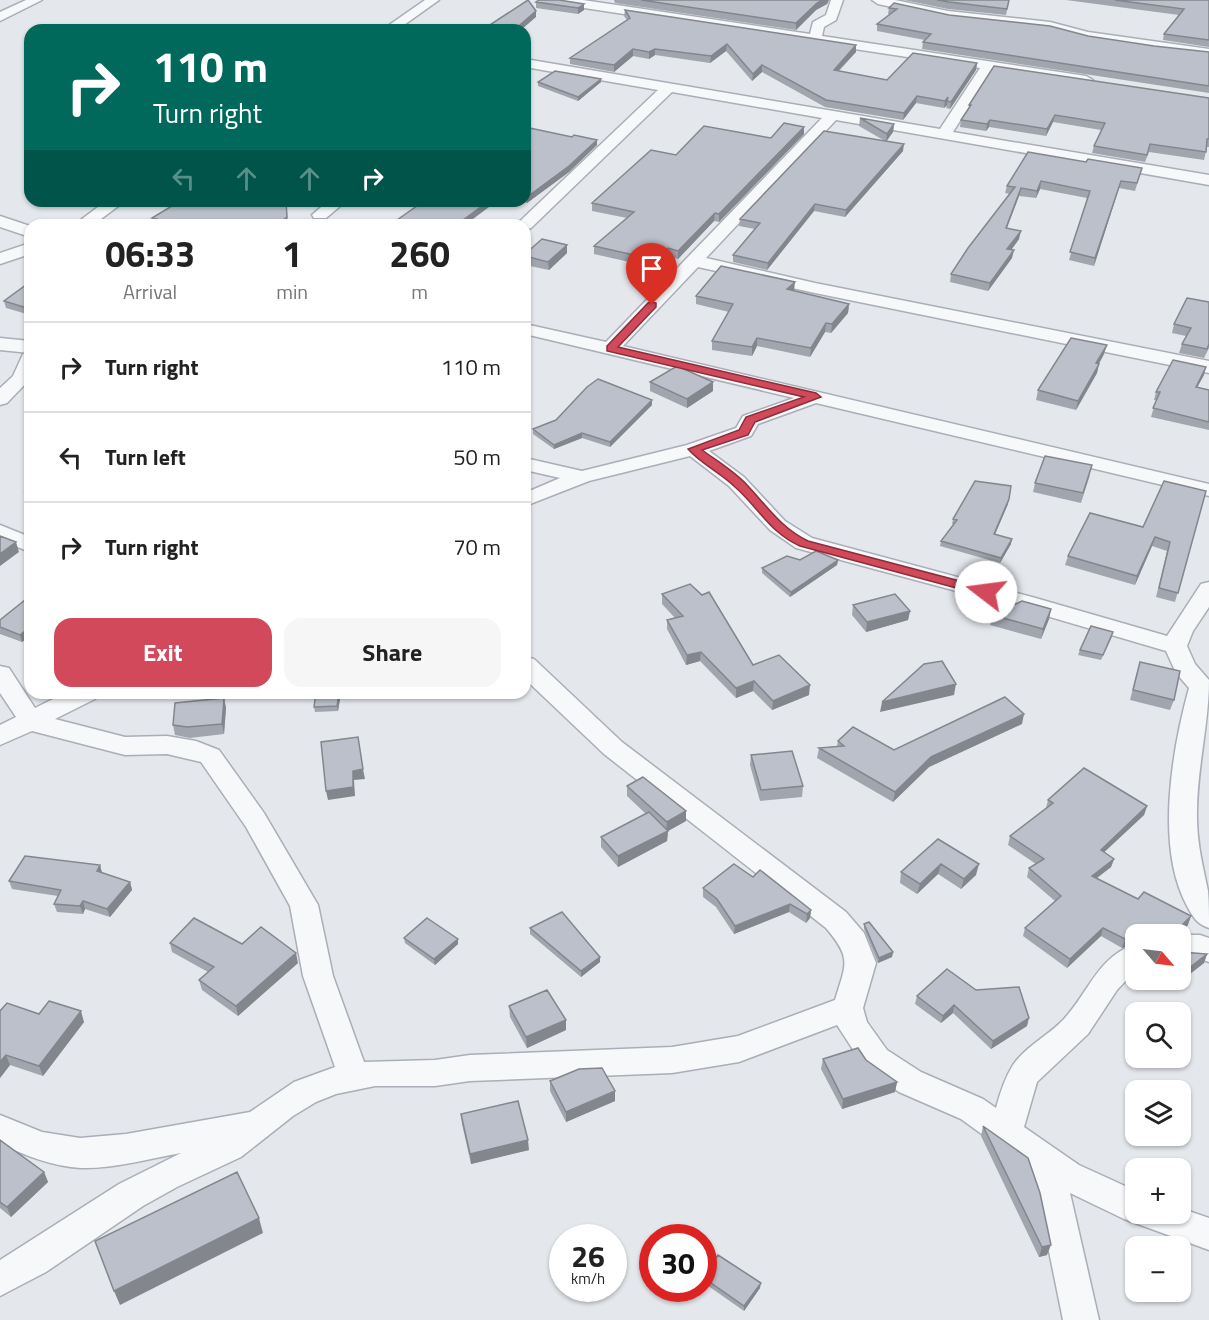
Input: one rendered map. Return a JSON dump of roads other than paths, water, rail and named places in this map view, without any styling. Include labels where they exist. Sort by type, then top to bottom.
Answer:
[{"type":"street","points":[[0,17],[36,0]]},
{"type":"street","points":[[397,24],[433,0]]},
{"type":"street","points":[[558,0],[1096,82]]},
{"type":"street","points":[[815,39],[818,26],[832,17],[837,0]]},
{"type":"street","points":[[878,0],[937,6],[1054,27],[1087,36],[1209,53]]},
{"type":"street","points":[[944,134],[988,64]]},
{"type":"street","points":[[531,65],[944,134],[1207,183]]},
{"type":"street","points":[[531,220],[592,164],[668,88]]},
{"type":"street","points":[[610,348],[833,115]]},
{"type":"street","points":[[91,219],[108,207]]},
{"type":"street","points":[[320,215],[330,207]]},
{"type":"street","points":[[0,221],[24,230]]},
{"type":"street","points":[[0,259],[24,250]]},
{"type":"street","points":[[694,261],[1209,367]]},
{"type":"street","points":[[531,330],[1209,490]]},
{"type":"street","points":[[0,344],[24,346]]},
{"type":"street","points":[[0,399],[21,378],[24,371]]},
{"type":"street","points":[[531,498],[582,477],[694,449],[744,432],[750,420],[816,397]]},
{"type":"street","points":[[694,449],[741,485],[773,523],[792,538],[804,543],[1024,602],[1175,646]]},
{"type":"street","points":[[531,465],[582,477]]},
{"type":"street","points":[[0,532],[24,542]]},
{"type":"street","points":[[1209,589],[1200,606],[1178,632],[1175,646],[1185,667],[1205,692],[1187,761],[1184,831],[1187,860],[1195,894],[1209,917]]},
{"type":"street","points":[[531,671],[613,748],[836,920],[854,941],[861,963],[848,1008],[853,1027],[876,1059],[910,1082],[972,1109],[1067,1176],[1125,1203]]},
{"type":"street","points":[[0,674],[32,722],[125,746],[166,745],[196,750],[210,756],[255,820],[304,905],[318,976],[354,1076]]},
{"type":"street","points":[[0,736],[75,699]]},
{"type":"street","points":[[1191,947],[1209,950]]},
{"type":"street","points":[[1006,1133],[1020,1081],[1032,1064],[1068,1035],[1095,1000],[1104,981],[1125,960]]},
{"type":"street","points":[[0,1279],[34,1260],[131,1195],[165,1176],[229,1147],[282,1106],[305,1092],[354,1076],[375,1073],[435,1073],[522,1065],[672,1060],[739,1049],[848,1008]]},
{"type":"street","points":[[0,1129],[39,1146],[80,1153],[126,1149],[261,1123]]},
{"type":"street","points":[[1041,1158],[1056,1203],[1081,1320]]},
{"type":"street","points":[[1180,1224],[1209,1234]]}]
